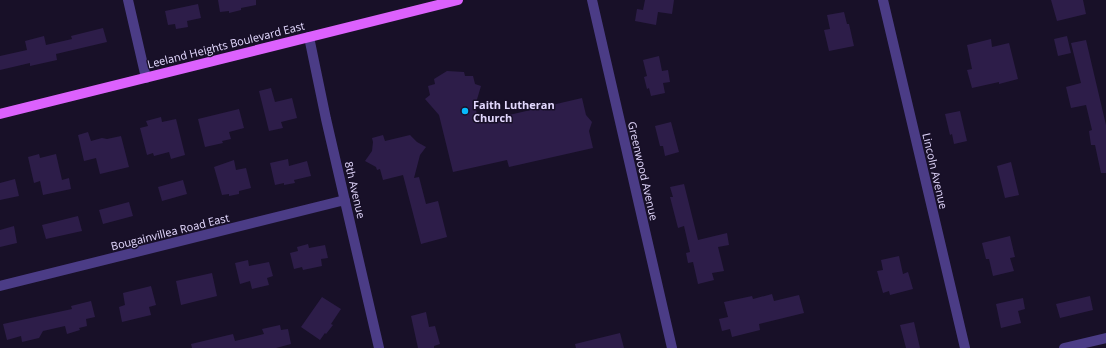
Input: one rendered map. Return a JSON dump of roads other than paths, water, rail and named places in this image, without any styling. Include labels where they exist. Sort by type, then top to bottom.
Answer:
[{"type":"main road","name":"Leeland Heights Boulevard East","points":[[0,114],[458,0]]},
{"type":"street","points":[[128,0],[146,78]]},
{"type":"street","name":"Greenwood Avenue","points":[[592,0],[672,348]]},
{"type":"street","name":"Lincoln Avenue","points":[[883,0],[964,348]]},
{"type":"street","name":"8th Avenue","points":[[309,37],[380,348]]},
{"type":"street","name":"Bougainvillea Road East","points":[[0,286],[345,200]]},
{"type":"street","points":[[1064,348],[1106,338]]},
{"type":"place","name":"Faith Lutheran Church","points":[[465,111]]}]
